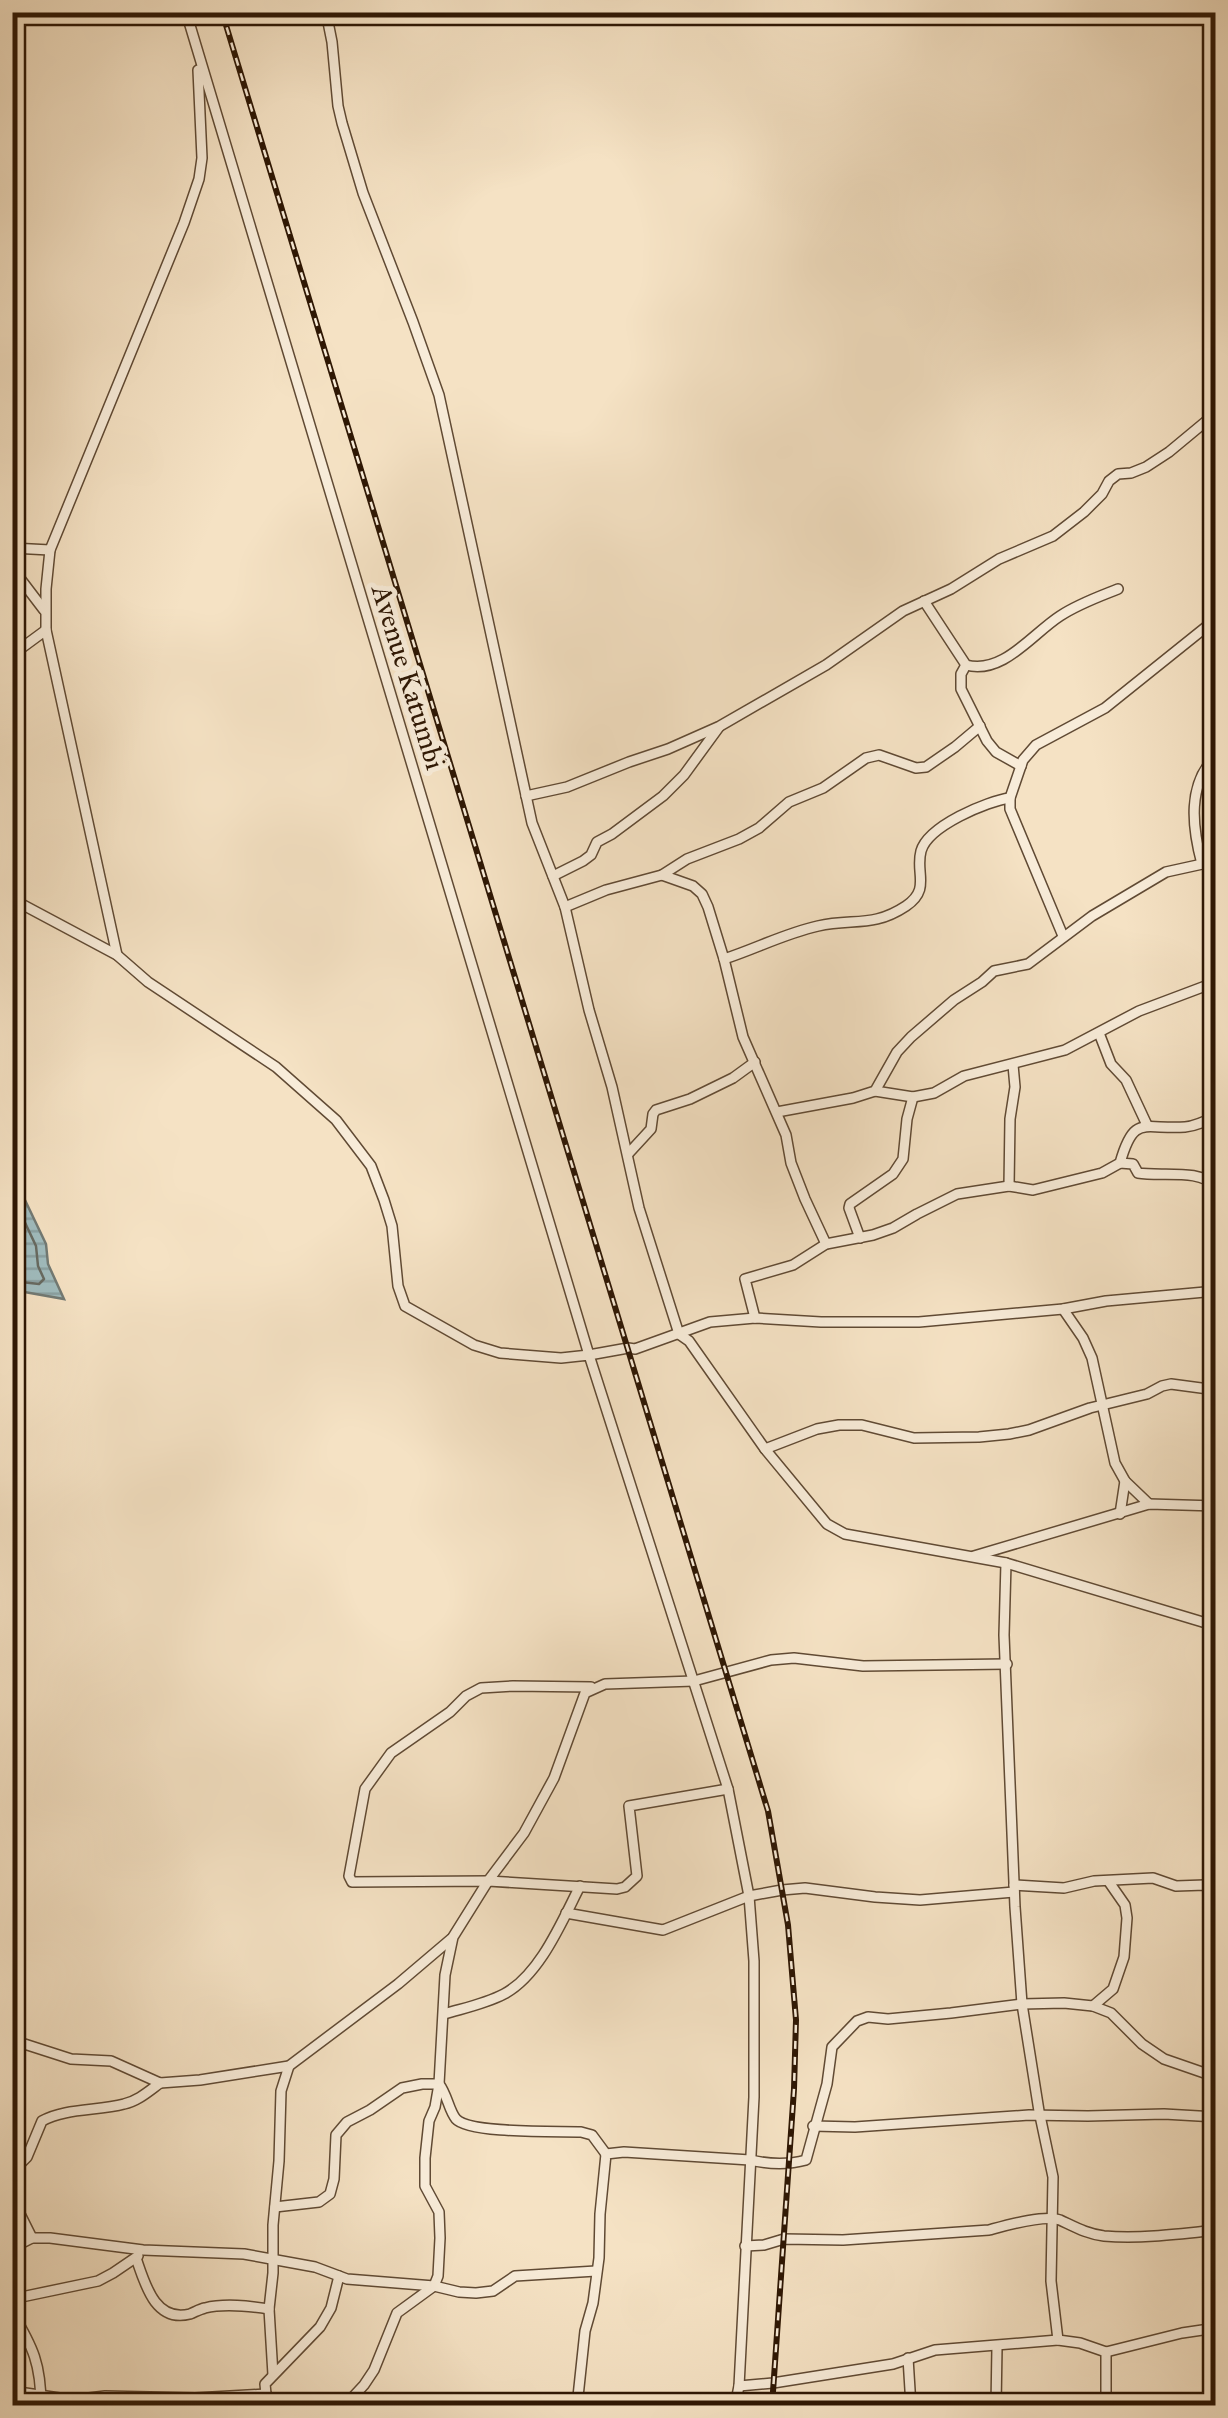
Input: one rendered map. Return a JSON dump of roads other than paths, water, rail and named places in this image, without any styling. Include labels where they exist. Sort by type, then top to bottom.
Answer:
[{"type":"street","name":"Avenue Katumbi","points":[[186,12],[590,1355],[728,1789],[749,1896],[755,2000],[754,2097],[736,2406]]},
{"type":"street","points":[[326,12],[342,124],[363,193],[439,395],[532,823],[564,907],[639,1208],[680,1334],[765,1449],[828,1524],[844,1534],[1006,1563],[1216,1626]]},
{"type":"street","points":[[117,955],[46,630],[50,550],[199,179],[202,158],[198,58]]},
{"type":"street","points":[[526,796],[567,788],[720,726],[826,665],[903,611],[951,589],[999,559],[1052,536],[1084,512],[1118,474],[1131,473],[1169,452],[1216,413]]},
{"type":"street","points":[[12,548],[50,550]]},
{"type":"street","points":[[12,568],[46,612]]},
{"type":"street","points":[[924,601],[966,665],[982,667],[996,664],[1059,616],[1118,589]]},
{"type":"street","points":[[1064,936],[1010,808],[1023,760],[1036,745],[1105,708],[1216,622]]},
{"type":"street","points":[[12,655],[46,630]]},
{"type":"street","points":[[966,665],[961,674],[961,689],[980,726],[996,752],[1022,766]]},
{"type":"street","points":[[553,876],[591,855],[597,842],[663,796],[684,775],[720,726]]},
{"type":"street","points":[[564,907],[606,890],[662,875],[686,859],[739,839],[760,828],[789,802],[823,788],[866,758],[878,755],[916,768],[926,767],[980,726]]},
{"type":"street","points":[[1202,864],[1194,801],[1205,767],[1216,756]]},
{"type":"street","points":[[724,958],[815,926],[887,918],[919,894],[919,855],[933,834],[994,800],[1010,798]]},
{"type":"street","points":[[875,1091],[897,1052],[954,1000],[994,971],[1028,964],[1064,936],[1166,872],[1216,861]]},
{"type":"street","points":[[662,875],[702,894],[724,958],[743,1036],[786,1135],[791,1163],[826,1244]]},
{"type":"street","points":[[12,899],[117,955],[148,982],[276,1067],[336,1120],[371,1166],[384,1200],[405,1306],[474,1346],[500,1353],[561,1358],[635,1349],[710,1322],[755,1318],[904,1322],[1216,1291]]},
{"type":"street","points":[[776,1112],[875,1091],[914,1097],[934,1093],[964,1076],[1065,1050],[1139,1010],[1216,982]]},
{"type":"street","points":[[1099,1033],[1111,1064],[1126,1080],[1147,1125]]},
{"type":"street","points":[[628,1154],[652,1129],[656,1110],[733,1078],[754,1062]]},
{"type":"street","points":[[1008,1186],[1010,1119],[1016,1087],[1013,1064]]},
{"type":"street","points":[[860,1238],[850,1204],[893,1174],[903,1160],[914,1097]]},
{"type":"street","points":[[1120,1163],[1128,1138],[1136,1130],[1147,1125],[1192,1126],[1216,1116]]},
{"type":"street","points":[[755,1318],[745,1279],[793,1265],[826,1244],[894,1228],[957,1194],[1008,1186],[1034,1190],[1102,1173],[1120,1163],[1134,1164],[1138,1173],[1196,1176],[1208,1179],[1216,1187]]},
{"type":"street","points":[[1063,1309],[1092,1358],[1115,1463],[1125,1481],[1149,1504]]},
{"type":"street","points":[[765,1449],[839,1425],[862,1425],[914,1438],[1009,1434],[1171,1384],[1216,1390]]},
{"type":"street","points":[[1120,1514],[1125,1481]]},
{"type":"street","points":[[971,1557],[1149,1504],[1216,1506]]},
{"type":"street","points":[[1006,1563],[1004,1636],[1014,1888],[1022,2004],[1053,2177],[1051,2281],[1058,2340]]},
{"type":"street","points":[[728,1789],[629,1806],[637,1876],[617,1889],[488,1881],[352,1882],[349,1876],[365,1789],[391,1753],[480,1688],[694,1681],[752,1664],[794,1658],[863,1666],[1007,1664]]},
{"type":"street","points":[[340,2406],[364,2385],[374,2370],[397,2313],[434,2286],[438,2276],[438,2212],[424,2186],[428,2121],[439,2084],[445,1975],[454,1938],[532,1819],[554,1778],[586,1693],[594,1687]]},
{"type":"street","points":[[566,1914],[663,1930],[749,1896],[805,1888],[920,1900],[1014,1888],[1064,1888],[1094,1881],[1153,1878],[1176,1886],[1216,1888]]},
{"type":"street","points":[[1093,2006],[1113,1989],[1124,1958],[1127,1918],[1124,1905],[1109,1882]]},
{"type":"street","points":[[444,2014],[493,1999],[518,1984],[539,1960],[580,1886]]},
{"type":"street","points":[[12,2040],[71,2059],[111,2061],[160,2083],[289,2066],[454,1938]]},
{"type":"street","points":[[606,2154],[624,2152],[763,2163],[806,2160],[827,2084],[832,2047],[857,2021],[868,2017],[936,2015],[1022,2004],[1093,2006],[1111,2013],[1142,2044],[1164,2059],[1216,2076]]},
{"type":"street","points":[[273,2375],[269,2309],[274,2207],[282,2092],[289,2066]]},
{"type":"street","points":[[12,2172],[27,2157],[42,2121],[58,2114],[122,2105],[160,2083]]},
{"type":"street","points":[[439,2084],[456,2120],[464,2124],[512,2131],[592,2134],[606,2154],[601,2238],[577,2406]]},
{"type":"street","points":[[274,2207],[319,2202],[330,2194],[336,2135],[347,2122],[402,2088],[439,2084]]},
{"type":"street","points":[[813,2126],[855,2127],[1040,2115],[1216,2116]]},
{"type":"street","points":[[12,2198],[32,2238]]},
{"type":"street","points":[[745,2246],[784,2240],[989,2230],[1052,2219],[1103,2236],[1216,2230]]},
{"type":"street","points":[[12,2248],[32,2238],[69,2239],[139,2254],[244,2254],[315,2267],[339,2276],[476,2293],[493,2291],[515,2276],[596,2271]]},
{"type":"street","points":[[12,2299],[98,2281],[139,2254]]},
{"type":"street","points":[[139,2254],[148,2290],[164,2312],[177,2316],[206,2307],[244,2305],[269,2309]]},
{"type":"street","points":[[12,2391],[26,2392],[41,2401],[104,2396],[250,2396],[265,2389],[273,2375],[320,2327],[331,2308],[339,2276]]},
{"type":"street","points":[[12,2312],[40,2367],[41,2401]]},
{"type":"street","points":[[739,2386],[893,2364],[935,2350],[1058,2340],[1106,2352],[1216,2328]]},
{"type":"street","points":[[996,2347],[996,2406]]},
{"type":"street","points":[[1106,2352],[1106,2406]]},
{"type":"street","points":[[908,2358],[911,2406]]},
{"type":"street","points":[[265,2389],[276,2406]]},
{"type":"water","points":[[13,1175],[46,1244],[48,1264],[64,1299],[13,1290]]},
{"type":"railway","points":[[222,12],[768,1811],[788,1925],[796,2020],[772,2406]]}]
